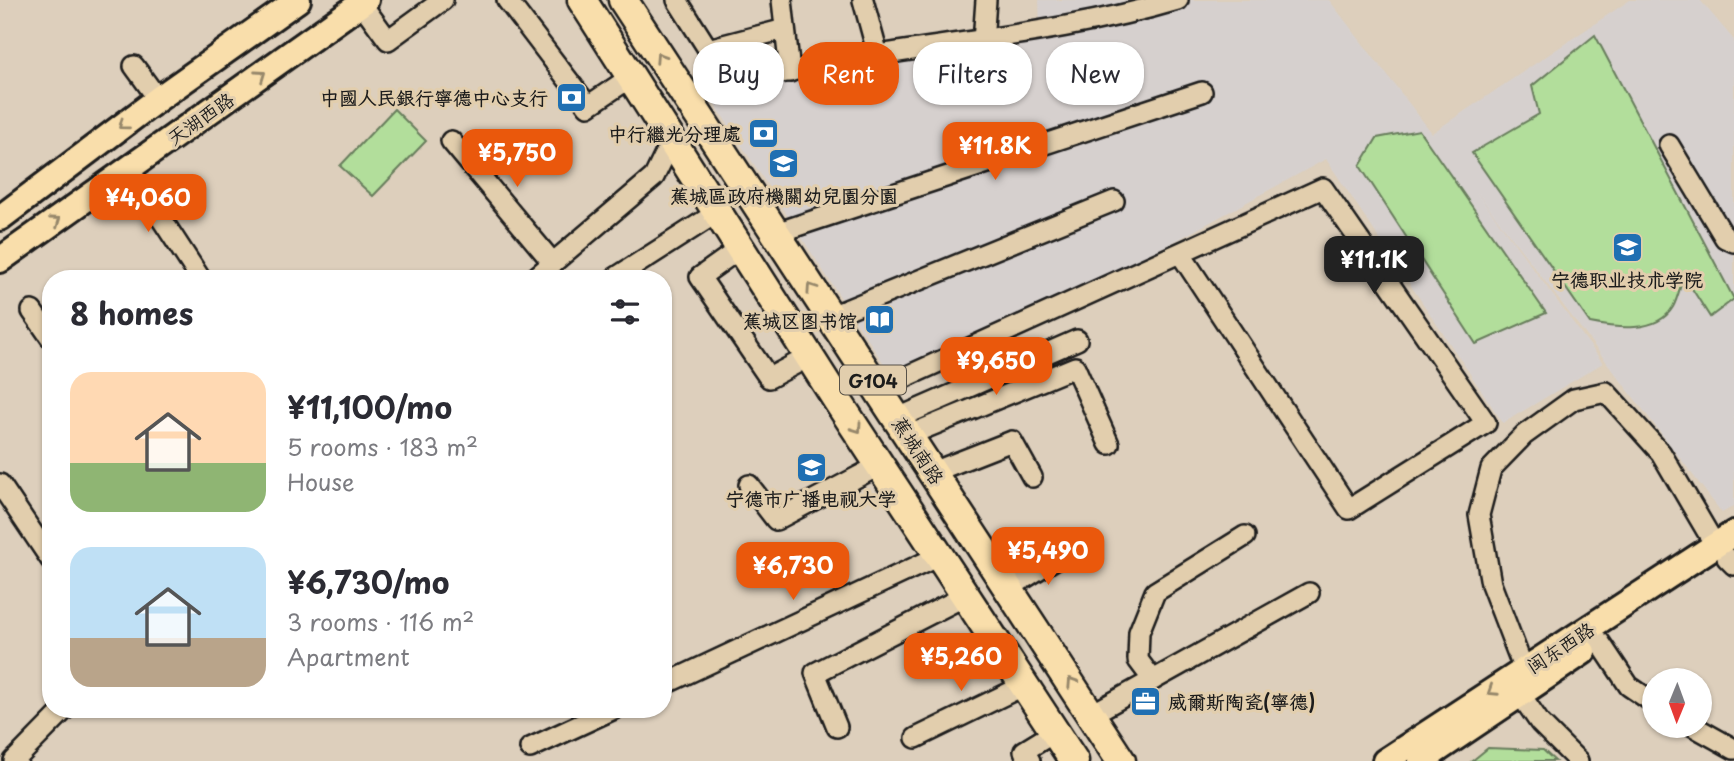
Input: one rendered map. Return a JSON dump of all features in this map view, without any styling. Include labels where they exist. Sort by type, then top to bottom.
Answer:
[{"type":"highway","name":"蕉城南路","points":[[582,0],[811,355],[837,400],[882,464],[1074,761]]},
{"type":"highway","name":"蕉城南路","points":[[622,0],[1121,761]]},
{"type":"main road","name":"天湖西路","points":[[0,218],[158,99],[298,0]]},
{"type":"main road","name":"天湖西路","points":[[0,260],[363,2]]},
{"type":"main road","name":"闽东西路","points":[[1385,761],[1599,641],[1729,551]]},
{"type":"main road","name":"闽东西路","points":[[1420,761],[1522,682],[1729,551]]},
{"type":"street","points":[[363,2],[388,40],[443,0]]},
{"type":"street","points":[[507,0],[588,106],[631,77]]},
{"type":"street","points":[[677,0],[708,49],[785,29]]},
{"type":"street","points":[[782,0],[790,72]]},
{"type":"street","points":[[863,0],[874,42]]},
{"type":"street","points":[[986,0],[983,42],[1130,7],[1178,0]]},
{"type":"street","points":[[134,66],[158,99]]},
{"type":"street","points":[[686,96],[798,70]]},
{"type":"street","points":[[776,233],[1202,92]]},
{"type":"street","points":[[545,270],[654,177],[672,140]]},
{"type":"street","points":[[451,141],[553,263]]},
{"type":"street","points":[[1669,145],[1725,238],[1734,242]]},
{"type":"street","points":[[129,169],[195,270]]},
{"type":"street","points":[[879,389],[1323,188],[1486,423],[1349,509],[1180,253]]},
{"type":"street","points":[[831,316],[1114,201]]},
{"type":"street","points":[[627,270],[718,212]]},
{"type":"street","points":[[742,247],[700,277],[769,378],[811,355]]},
{"type":"street","points":[[32,311],[42,325]]},
{"type":"street","points":[[904,427],[1077,340]]},
{"type":"street","points":[[904,427],[1074,367],[1109,444]]},
{"type":"street","points":[[1578,761],[1540,723],[1522,682],[1491,584],[1479,515],[1491,469],[1524,435],[1574,399],[1606,392],[1661,453],[1729,551]]},
{"type":"street","points":[[933,472],[1012,442],[1032,477]]},
{"type":"street","points":[[749,485],[776,520],[882,464]]},
{"type":"street","points":[[0,485],[42,547]]},
{"type":"street","points":[[1153,680],[1138,660],[1139,632],[1155,592],[1245,536]]},
{"type":"street","points":[[1009,587],[1065,552]]},
{"type":"street","points":[[672,681],[940,555]]},
{"type":"street","points":[[1092,714],[1309,593]]},
{"type":"street","points":[[837,727],[815,673],[967,595]]},
{"type":"street","points":[[1599,641],[1629,686],[1642,695]]},
{"type":"street","points":[[916,738],[1025,685]]},
{"type":"street","points":[[14,761],[56,718]]},
{"type":"street","points":[[530,748],[595,718]]},
{"type":"street","points":[[1030,761],[1024,751],[1055,732]]},
{"type":"street","points":[[1712,737],[1734,749]]},
{"type":"shaded area","points":[[1039,0],[1329,0],[1432,133],[1630,0],[1700,0],[1734,40],[1734,506],[1722,513],[1475,190],[1603,363],[1503,423],[1326,159],[1174,242],[895,381],[715,105],[784,105],[784,69],[798,67],[798,105],[899,105],[899,53],[913,51],[913,105],[1032,105],[1032,42],[983,42],[1040,28]]},
{"type":"green space","points":[[1595,35],[1734,299],[1710,317],[1684,276],[1673,307],[1657,322],[1635,327],[1590,323],[1472,153],[1539,114],[1532,86]]},
{"type":"green space","points":[[394,109],[426,141],[373,196],[340,166]]},
{"type":"green space","points":[[1419,130],[1546,313],[1476,344],[1360,166],[1377,138]]},
{"type":"green space","points":[[1488,748],[1543,750],[1555,761],[1472,761]]},
{"type":"place","name":"中國人民銀行寧德中心支行","points":[[571,97]]},
{"type":"place","name":"中行繼光分理處","points":[[764,133]]},
{"type":"place","name":"蕉城區政府機關幼兒園分園","points":[[784,164]]},
{"type":"place","name":"宁德职业技术学院","points":[[1627,248]]},
{"type":"place","name":"蕉城区图书馆","points":[[880,320]]},
{"type":"place","name":"宁德市广播电视大学","points":[[811,467]]},
{"type":"place","name":"威爾斯陶瓷(寧德)","points":[[1145,701]]}]
